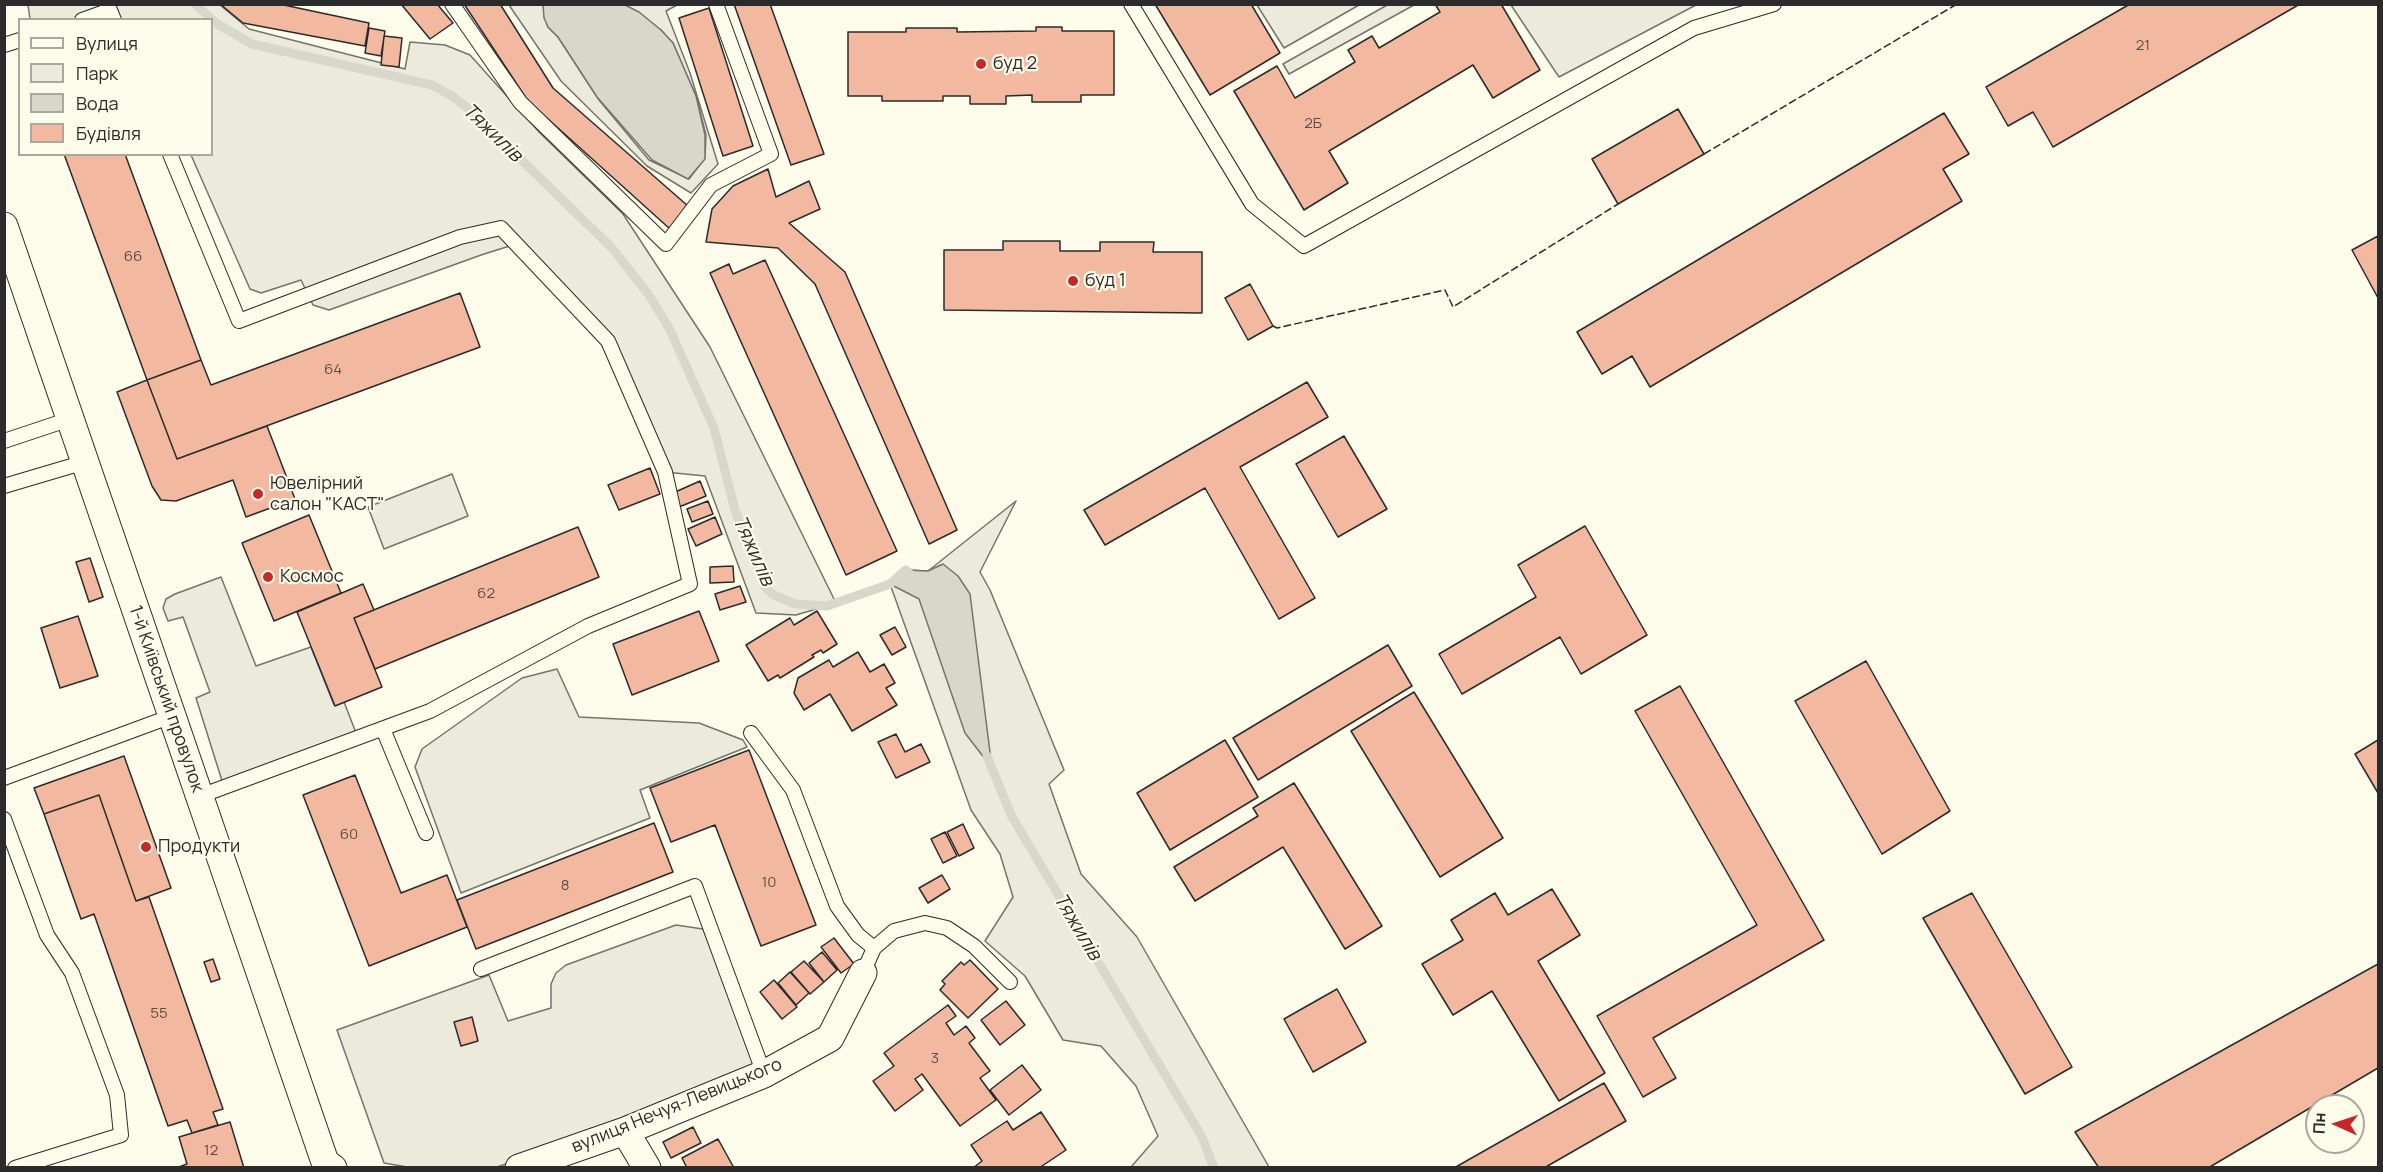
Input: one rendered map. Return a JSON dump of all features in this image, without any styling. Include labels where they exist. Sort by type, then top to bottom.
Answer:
[{"type":"street","name":"1-й Київський провулок","points":[[4,226],[327,1166]]},
{"type":"street","name":"вулиця Нечуя-Левицького","points":[[519,1167],[625,1131],[764,1074],[830,1038],[863,974]]},
{"type":"street","points":[[625,1131],[647,1167]]},
{"type":"lane","points":[[452,4],[520,102],[666,244],[711,185],[771,154],[716,4]]},
{"type":"lane","points":[[1131,4],[1252,204],[1304,246],[1694,28],[1774,4]]},
{"type":"lane","points":[[88,18],[110,10],[113,18]]},
{"type":"lane","points":[[171,156],[239,321],[460,237],[501,228],[608,341],[665,472],[690,584],[588,626],[430,711],[200,796]]},
{"type":"lane","points":[[4,441],[70,419]]},
{"type":"lane","points":[[4,486],[85,462]]},
{"type":"lane","points":[[4,778],[172,716]]},
{"type":"lane","points":[[383,729],[426,833]]},
{"type":"lane","points":[[751,733],[793,790],[837,906],[858,935],[874,948]]},
{"type":"lane","points":[[4,819],[47,935],[72,973],[113,1083],[117,1095],[121,1135],[15,1167]]},
{"type":"lane","points":[[481,969],[695,886],[764,1074]]},
{"type":"lane","points":[[863,974],[874,948],[894,931],[925,923],[947,928],[974,946],[1010,982]]},
{"type":"green space","points":[[1389,4],[1414,5],[1289,74],[1283,64]]},
{"type":"green space","points":[[28,5],[220,5],[249,29],[405,69],[410,42],[445,45],[470,55],[540,133],[623,214],[710,347],[836,603],[796,615],[756,613],[705,476],[665,472],[608,341],[516,244],[329,310],[313,305],[301,280],[261,293],[250,289],[191,156],[213,156],[213,18],[30,18]]},
{"type":"green space","points":[[509,5],[543,5],[548,27],[558,37],[599,100],[649,160],[689,179],[705,158],[706,135],[696,96],[673,43],[661,30],[625,5],[677,5],[666,11],[690,73],[718,164],[691,193],[647,166],[561,81]]},
{"type":"green space","points":[[1257,5],[1359,5],[1284,48]]},
{"type":"green space","points":[[1511,5],[1696,5],[1559,77]]},
{"type":"green space","points":[[452,474],[468,516],[384,549],[368,507]]},
{"type":"green space","points":[[1016,501],[980,572],[990,590],[1064,770],[1049,784],[1081,874],[1137,937],[1269,1167],[1131,1167],[1158,1136],[1136,1086],[1101,1046],[1063,1040],[1025,976],[985,941],[1013,897],[1000,854],[971,810],[890,584],[906,570],[928,571]]},
{"type":"green space","points":[[221,577],[256,666],[311,647],[334,705],[344,702],[358,738],[224,787],[196,698],[210,692],[183,617],[168,621],[163,608],[166,599],[175,594]]},
{"type":"green space","points":[[557,669],[579,717],[699,723],[743,740],[747,747],[640,790],[650,818],[461,893],[415,767],[422,749],[522,678]]},
{"type":"green space","points":[[676,925],[703,929],[755,1061],[752,1069],[623,1125],[497,1167],[407,1167],[384,1163],[337,1030],[489,975],[508,1021],[551,1008],[551,984],[556,973],[566,965]]},
{"type":"water","points":[[543,4],[625,5],[639,12],[673,43],[696,96],[705,135],[705,159],[688,179],[652,160],[597,97],[558,37],[548,27],[544,18]]},
{"type":"water","points":[[943,564],[958,576],[970,594],[992,768],[965,733],[919,599],[890,584],[906,570],[928,571]]},
{"type":"building","points":[[220,4],[279,4],[369,23],[365,46],[243,23]]},
{"type":"building","points":[[401,4],[437,4],[453,23],[430,39]]},
{"type":"building","points":[[464,4],[500,4],[553,88],[688,206],[670,229],[528,101]]},
{"type":"building","points":[[734,4],[770,4],[824,154],[791,165]]},
{"type":"building","points":[[1155,4],[1251,4],[1280,53],[1210,95]]},
{"type":"building","points":[[1435,4],[1501,4],[1540,70],[1493,98],[1473,65],[1329,151],[1348,183],[1304,210],[1234,91],[1277,66],[1295,98],[1355,62],[1348,50],[1372,36],[1379,48],[1440,12]]},
{"type":"building","points":[[2130,4],[2300,4],[2053,147],[2033,112],[2008,126],[1986,87]]},
{"type":"building","points":[[709,8],[753,146],[723,156],[679,18]]},
{"type":"building","name":"буд 2","points":[[1036,27],[1062,27],[1062,31],[1114,31],[1114,95],[1081,95],[1081,102],[1032,102],[1032,95],[1006,96],[1006,104],[970,104],[970,96],[943,96],[943,101],[882,101],[882,96],[848,96],[848,32],[906,32],[906,28],[957,28],[957,32],[1036,31]]},
{"type":"building","points":[[369,28],[385,31],[381,56],[365,53]]},
{"type":"building","points":[[384,36],[402,38],[399,67],[381,65]]},
{"type":"building","points":[[1678,109],[1704,154],[1618,204],[1592,159]]},
{"type":"building","points":[[1944,113],[1969,154],[1943,169],[1962,201],[1650,387],[1632,356],[1602,374],[1577,332]]},
{"type":"building","points":[[65,156],[126,156],[201,360],[147,380]]},
{"type":"building","points":[[768,169],[776,197],[809,181],[820,209],[789,223],[845,272],[957,530],[929,544],[815,284],[778,248],[706,242],[712,209],[733,186]]},
{"type":"building","points":[[2378,236],[2378,298],[2352,250]]},
{"type":"building","name":"буд 1","points":[[1003,241],[1060,241],[1060,251],[1100,251],[1100,242],[1154,242],[1153,252],[1202,252],[1202,313],[944,310],[944,250],[1003,250]]},
{"type":"building","points":[[765,260],[897,551],[846,575],[710,273],[729,264],[733,274]]},
{"type":"building","points":[[1250,284],[1273,326],[1248,340],[1225,298]]},
{"type":"building","points":[[460,293],[480,347],[177,459],[147,380],[201,360],[211,385]]},
{"type":"building","points":[[147,380],[177,459],[267,426],[295,499],[246,517],[233,480],[176,501],[161,500],[152,486],[117,392]]},
{"type":"building","points":[[1307,382],[1328,417],[1240,467],[1315,598],[1279,619],[1205,488],[1105,545],[1084,510]]},
{"type":"building","points":[[1344,436],[1387,509],[1338,537],[1296,464]]},
{"type":"building","points":[[650,468],[660,494],[619,510],[608,485]]},
{"type":"building","points":[[700,481],[706,496],[679,507],[673,493]]},
{"type":"building","points":[[708,501],[713,514],[692,522],[687,509]]},
{"type":"building","points":[[309,515],[341,593],[274,621],[242,543]]},
{"type":"building","points":[[715,517],[722,534],[696,546],[688,529]]},
{"type":"building","points":[[1585,526],[1647,635],[1581,674],[1560,637],[1462,694],[1439,654],[1536,597],[1518,565]]},
{"type":"building","points":[[578,527],[599,577],[375,669],[354,618]]},
{"type":"building","points":[[90,558],[103,597],[89,602],[76,562]]},
{"type":"building","points":[[733,566],[734,582],[710,583],[710,567]]},
{"type":"building","points":[[363,584],[374,610],[354,618],[382,687],[335,706],[297,612]]},
{"type":"building","points":[[740,586],[746,602],[720,610],[715,594]]},
{"type":"building","points":[[699,611],[719,661],[632,695],[613,644]]},
{"type":"building","points":[[817,611],[837,644],[823,653],[821,650],[812,655],[814,657],[780,678],[778,675],[768,681],[746,645],[790,618],[794,625]]},
{"type":"building","points":[[78,616],[98,676],[60,688],[41,628]]},
{"type":"building","points":[[895,627],[906,647],[892,655],[880,635]]},
{"type":"building","points":[[1388,645],[1412,686],[1258,780],[1233,738]]},
{"type":"building","points":[[858,652],[870,672],[884,664],[895,683],[886,688],[897,705],[852,731],[830,694],[804,710],[794,693],[798,678],[829,660],[833,667]]},
{"type":"building","points":[[1866,661],[1950,811],[1882,854],[1795,701]]},
{"type":"building","points":[[1680,686],[1824,940],[1653,1038],[1676,1078],[1643,1097],[1597,1016],[1757,925],[1635,711]]},
{"type":"building","points":[[1414,692],[1503,838],[1440,877],[1351,731]]},
{"type":"building","points":[[896,734],[905,752],[921,744],[930,762],[896,778],[878,742]]},
{"type":"building","points":[[1225,740],[1258,797],[1170,850],[1137,793]]},
{"type":"building","points":[[2378,740],[2378,793],[2355,754]]},
{"type":"building","points":[[749,750],[816,925],[761,946],[715,825],[671,842],[650,788]]},
{"type":"building","points":[[124,756],[171,888],[136,901],[99,795],[44,814],[34,788]]},
{"type":"building","points":[[355,775],[401,893],[447,875],[467,927],[369,966],[303,795]]},
{"type":"building","points":[[1294,783],[1382,926],[1345,949],[1283,847],[1195,901],[1174,867],[1258,816],[1253,808]]},
{"type":"building","points":[[99,795],[136,901],[149,897],[223,1109],[213,1112],[218,1125],[192,1133],[187,1120],[168,1126],[94,914],[81,919],[44,814]]},
{"type":"building","points":[[654,823],[673,872],[476,949],[457,900]]},
{"type":"building","points":[[963,824],[974,848],[959,856],[947,832]]},
{"type":"building","points":[[945,832],[957,856],[943,863],[931,839]]},
{"type":"building","points":[[942,875],[950,889],[928,903],[919,888]]},
{"type":"building","points":[[1552,889],[1580,935],[1538,961],[1605,1073],[1559,1101],[1492,991],[1453,1015],[1422,964],[1463,940],[1451,920],[1495,893],[1508,915]]},
{"type":"building","points":[[1972,893],[2072,1067],[2025,1094],[1923,918]]},
{"type":"building","points":[[834,938],[854,964],[841,973],[821,947]]},
{"type":"building","points":[[822,952],[837,970],[824,982],[809,963]]},
{"type":"building","points":[[213,959],[220,979],[211,982],[204,962]]},
{"type":"building","points":[[970,960],[998,989],[968,1018],[940,990],[945,984],[942,981],[961,962],[964,965]]},
{"type":"building","points":[[804,961],[824,982],[810,994],[791,972]]},
{"type":"building","points":[[2378,964],[2378,1068],[2334,1094],[2305,1094],[2305,1111],[2208,1168],[2099,1168],[2075,1132]]},
{"type":"building","points":[[790,972],[809,993],[796,1005],[778,983]]},
{"type":"building","points":[[774,980],[797,1007],[782,1019],[760,992]]},
{"type":"building","points":[[1337,989],[1366,1042],[1313,1072],[1284,1019]]},
{"type":"building","points":[[1006,1001],[1025,1025],[1000,1045],[981,1020]]},
{"type":"building","points":[[948,1005],[956,1016],[946,1023],[954,1035],[966,1026],[975,1038],[969,1043],[990,1071],[980,1078],[996,1100],[960,1126],[922,1074],[915,1079],[923,1090],[895,1111],[873,1081],[894,1066],[884,1053]]},
{"type":"building","points":[[472,1017],[478,1041],[461,1046],[454,1022]]},
{"type":"building","points":[[1022,1065],[1041,1090],[1009,1115],[990,1090]]},
{"type":"building","points":[[1604,1083],[1626,1121],[1544,1168],[1454,1168]]},
{"type":"building","points":[[1041,1112],[1066,1150],[1039,1168],[973,1168],[982,1161],[971,1145],[1007,1121],[1013,1130]]},
{"type":"building","points":[[230,1122],[244,1168],[176,1168],[187,1164],[179,1137]]},
{"type":"building","points":[[693,1127],[701,1143],[671,1158],[663,1142]]},
{"type":"building","points":[[718,1139],[734,1168],[687,1168],[682,1158]]},
{"type":"waterway","name":"Тяжилів","points":[[195,4],[210,18]]},
{"type":"waterway","name":"Тяжилів","points":[[213,20],[252,44],[432,85],[452,96],[468,108],[612,248],[649,295],[669,328],[714,428],[735,510],[765,587],[772,594],[795,604],[827,606],[890,584],[906,570],[913,577]]},
{"type":"waterway","name":"Тяжилів","points":[[987,756],[1011,815],[1202,1137],[1214,1168]]},
{"type":"fence","points":[[1704,154],[1957,4]]},
{"type":"fence","points":[[1273,326],[1277,328],[1445,290],[1453,307],[1618,204]]},
{"type":"place","name":"буд 2","points":[[981,64]]},
{"type":"place","name":"буд 1","points":[[1073,281]]},
{"type":"place","name":"Ювелірний салон \"КАСТ\"","points":[[258,494]]},
{"type":"place","name":"Космос","points":[[268,577]]},
{"type":"place","name":"Продукти","points":[[146,847]]}]
